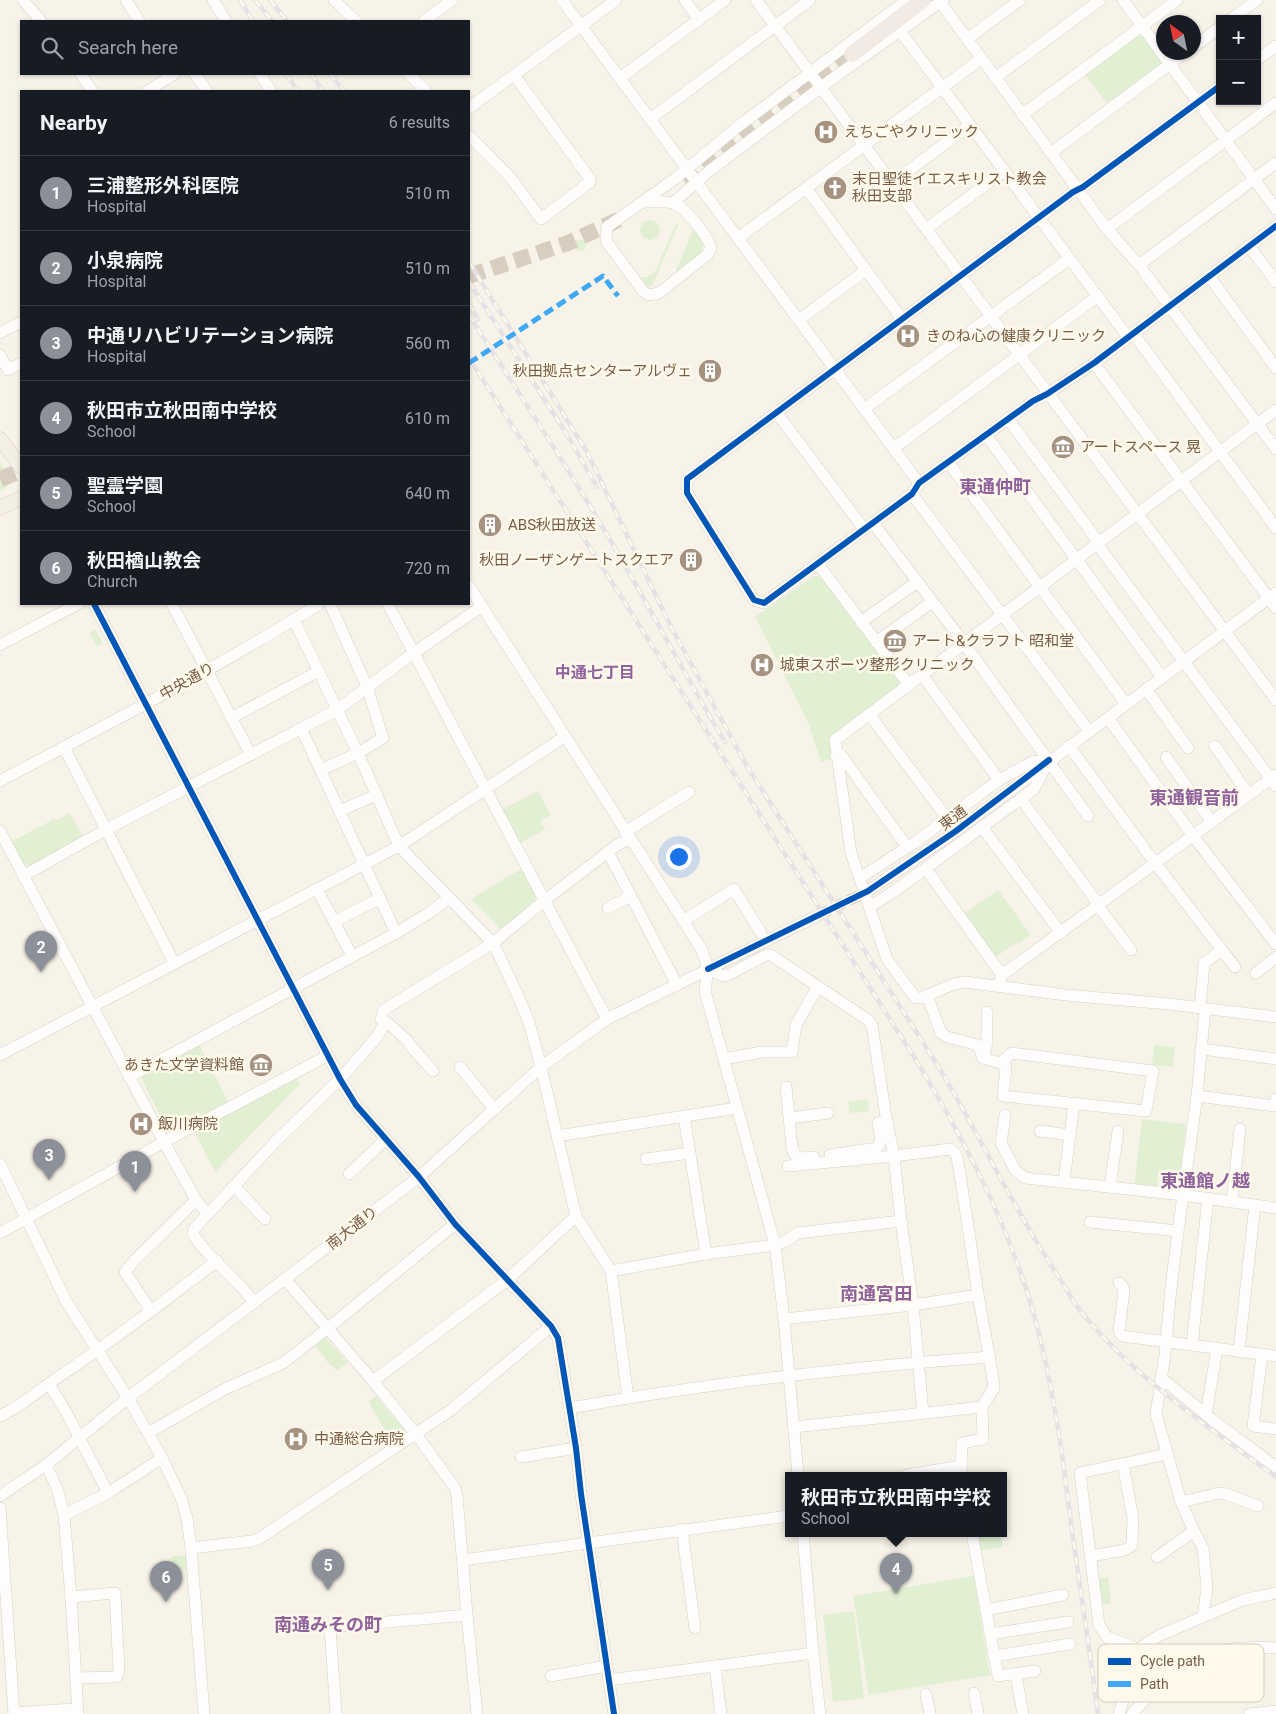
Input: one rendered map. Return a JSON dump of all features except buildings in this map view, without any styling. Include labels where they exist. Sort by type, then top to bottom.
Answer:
[{"type":"highway","points":[[852,54],[923,0]]},
{"type":"main road","points":[[0,439],[20,466]]},
{"type":"main road","points":[[0,508],[20,498]]},
{"type":"street","points":[[23,0],[40,20]]},
{"type":"street","points":[[126,0],[138,20]]},
{"type":"street","points":[[213,0],[225,20]]},
{"type":"street","points":[[334,0],[355,20]]},
{"type":"street","points":[[425,20],[452,0]]},
{"type":"street","points":[[562,0],[919,483]]},
{"type":"street","points":[[470,107],[616,0]]},
{"type":"street","points":[[685,0],[699,20]]},
{"type":"street","points":[[620,78],[725,0]]},
{"type":"street","points":[[756,0],[1276,700]]},
{"type":"street","points":[[650,118],[810,0]]},
{"type":"street","points":[[645,201],[673,203],[689,215],[709,241],[711,248],[707,254],[659,293],[649,295],[643,291],[606,241],[607,227],[645,201],[740,124],[907,0]]},
{"type":"street","points":[[967,39],[1020,0]]},
{"type":"street","points":[[995,78],[1100,0]]},
{"type":"street","points":[[1123,0],[1276,209]]},
{"type":"street","points":[[1022,115],[1177,0]]},
{"type":"street","points":[[1237,15],[1257,0]]},
{"type":"street","points":[[673,203],[697,181],[941,1],[995,78],[1107,229],[1139,265],[1276,449]]},
{"type":"street","points":[[1201,42],[1216,30]]},
{"type":"street","points":[[900,31],[1069,259],[1131,335],[1276,528]]},
{"type":"street","points":[[1261,57],[1276,46]]},
{"type":"street","points":[[738,238],[982,59]]},
{"type":"street","points":[[1051,153],[1175,60]]},
{"type":"street","points":[[82,75],[91,90]]},
{"type":"street","points":[[150,90],[171,75]]},
{"type":"street","points":[[196,75],[205,90]]},
{"type":"street","points":[[261,75],[270,90]]},
{"type":"street","points":[[410,75],[425,90]]},
{"type":"street","points":[[470,137],[510,177],[541,218],[590,182],[590,179],[514,75]]},
{"type":"street","points":[[1216,89],[1038,218],[687,479],[687,494],[754,600],[764,603],[912,494],[919,483],[1032,400],[1047,394],[1094,362],[1276,226]]},
{"type":"street","points":[[1107,229],[1276,103]]},
{"type":"street","points":[[892,183],[970,125]]},
{"type":"street","points":[[1139,265],[1276,163]]},
{"type":"street","points":[[926,228],[1004,171]]},
{"type":"street","points":[[806,188],[902,319]]},
{"type":"street","points":[[1249,246],[1276,282]]},
{"type":"street","points":[[864,409],[1069,259]]},
{"type":"street","points":[[799,320],[866,270]]},
{"type":"street","points":[[1209,276],[1276,368]]},
{"type":"street","points":[[894,448],[1098,296]]},
{"type":"street","points":[[0,333],[20,323]]},
{"type":"street","points":[[0,356],[8,370],[20,364]]},
{"type":"street","points":[[1094,362],[1181,481],[1272,595],[1276,608]]},
{"type":"street","points":[[1276,410],[835,740],[851,853],[888,959],[916,998],[921,998],[954,984],[1000,980],[1066,994],[1276,1016]]},
{"type":"street","points":[[776,412],[917,582],[1050,760],[1088,816]]},
{"type":"street","points":[[1000,980],[1155,863],[1249,795],[1274,780],[1184,662],[1008,419]]},
{"type":"street","points":[[986,435],[1162,677]]},
{"type":"street","points":[[948,462],[1126,704]]},
{"type":"street","points":[[912,494],[1089,731]]},
{"type":"street","points":[[818,564],[908,685]]},
{"type":"street","points":[[861,622],[917,582]]},
{"type":"street","points":[[470,588],[702,950],[708,969],[705,991],[774,1245],[784,1319],[798,1472]]},
{"type":"street","name":"東通","points":[[868,891],[956,831],[1272,595]]},
{"type":"street","points":[[876,642],[932,602]]},
{"type":"street","points":[[0,645],[76,605]]},
{"type":"street","points":[[95,605],[327,1056],[356,1105],[419,1177],[455,1224],[550,1326],[558,1338],[576,1448],[614,1714]]},
{"type":"street","points":[[173,605],[251,755]]},
{"type":"street","name":"中央通り","points":[[0,782],[207,671],[317,605]]},
{"type":"street","points":[[321,770],[358,753],[383,738],[368,687],[330,605]]},
{"type":"street","points":[[389,605],[607,1018]]},
{"type":"street","points":[[23,876],[107,829],[338,710],[482,606]]},
{"type":"street","points":[[294,620],[358,753],[399,846],[493,943],[515,989],[528,1022],[541,1067],[576,1216],[611,1272],[628,1398]]},
{"type":"street","points":[[232,718],[319,671]]},
{"type":"street","points":[[922,675],[999,780]]},
{"type":"street","points":[[1146,689],[1188,748]]},
{"type":"street","points":[[869,714],[947,818]]},
{"type":"street","points":[[1108,718],[1193,836],[1276,944]]},
{"type":"street","points":[[301,728],[396,933]]},
{"type":"street","points":[[0,1055],[399,846],[564,737]]},
{"type":"street","points":[[1069,746],[1234,967]]},
{"type":"street","points":[[1215,746],[1249,795]]},
{"type":"street","points":[[64,747],[174,963]]},
{"type":"street","points":[[836,756],[840,755],[907,847]]},
{"type":"street","points":[[1166,757],[1212,822]]},
{"type":"street","points":[[860,878],[907,847],[999,780],[1032,762],[1050,760]]},
{"type":"street","points":[[870,907],[926,869],[1034,789],[1050,760]]},
{"type":"street","points":[[254,1303],[236,1280],[198,1243],[193,1234],[194,1229],[277,1140],[340,1079],[377,1038],[383,1026],[381,1019],[385,1009],[493,943],[628,835],[689,792]]},
{"type":"street","points":[[340,811],[377,795]]},
{"type":"street","points":[[1021,799],[1131,950]]},
{"type":"street","points":[[982,827],[1061,933]]},
{"type":"street","points":[[0,831],[164,1142],[196,1200],[208,1214]]},
{"type":"street","points":[[608,852],[677,985]]},
{"type":"street","points":[[926,869],[1000,980]]},
{"type":"street","points":[[317,889],[352,956]]},
{"type":"street","points":[[683,921],[734,889],[761,933]]},
{"type":"street","points":[[608,908],[631,896]]},
{"type":"street","points":[[334,922],[380,898]]},
{"type":"street","points":[[129,1077],[396,933],[449,898]]},
{"type":"street","points":[[708,969],[819,915]]},
{"type":"street","points":[[1204,1616],[1208,1588],[1204,1548],[1181,1502],[1156,1414],[1178,1231],[1198,1096],[1202,1049],[1204,964],[1222,950]]},
{"type":"street","points":[[708,969],[723,976],[766,955],[771,955],[868,1020],[872,1025],[894,1156],[913,1305],[923,1413]]},
{"type":"street","points":[[1256,974],[1276,958]]},
{"type":"street","name":"南大通り","points":[[0,1496],[46,1465],[128,1398],[419,1177],[541,1067],[607,1018],[708,969]]},
{"type":"street","points":[[724,1059],[761,1052],[792,1052],[796,1025],[818,986]]},
{"type":"street","points":[[927,995],[941,1033],[947,1037],[978,1045],[983,1058]]},
{"type":"street","points":[[983,1058],[987,1043],[987,1012]]},
{"type":"street","points":[[381,1019],[408,1041],[433,1070]]},
{"type":"street","points":[[1202,1049],[1276,1059]]},
{"type":"street","points":[[983,1058],[1000,1062],[1006,1067],[1003,1096],[1146,1111],[1152,1071],[1012,1053],[1000,1062]]},
{"type":"street","points":[[0,1233],[164,1142],[327,1056]]},
{"type":"street","points":[[460,1067],[494,1109]]},
{"type":"street","points":[[786,1087],[792,1148],[795,1155],[804,1158],[877,1148],[881,1141],[878,1123],[887,1122]]},
{"type":"street","points":[[1198,1096],[1275,1106],[1276,1099]]},
{"type":"street","points":[[1064,1182],[1074,1103]]},
{"type":"street","points":[[557,1136],[737,1108]]},
{"type":"street","points":[[790,1118],[828,1113]]},
{"type":"street","points":[[1005,1115],[1001,1143],[1015,1170],[1025,1178],[1183,1195],[1276,1208]]},
{"type":"street","points":[[684,1116],[706,1254]]},
{"type":"street","points":[[1232,1202],[1240,1129]]},
{"type":"street","points":[[1110,1187],[1118,1131]]},
{"type":"street","points":[[1040,1132],[1070,1135]]},
{"type":"street","points":[[349,1174],[386,1139]]},
{"type":"street","points":[[788,1166],[894,1156],[950,1148],[957,1157],[994,1388],[982,1407],[983,1440],[962,1443],[961,1470],[939,1472]]},
{"type":"street","points":[[646,1159],[690,1153]]},
{"type":"street","points":[[0,1164],[28,1218],[66,1301],[128,1398],[162,1458],[181,1498],[187,1518],[191,1548],[204,1714]]},
{"type":"street","points":[[234,1186],[265,1219]]},
{"type":"street","points":[[1192,1345],[1208,1198]]},
{"type":"street","points":[[151,1311],[125,1272],[196,1200]]},
{"type":"street","points":[[1239,1351],[1255,1205]]},
{"type":"street","points":[[373,1381],[507,1280],[576,1216]]},
{"type":"street","points":[[611,1272],[706,1254],[774,1245],[784,1242],[798,1233],[901,1221]]},
{"type":"street","points":[[1090,1222],[1178,1231]]},
{"type":"street","points":[[148,1433],[225,1389],[283,1363],[455,1224]]},
{"type":"street","points":[[0,1416],[35,1396],[217,1261]]},
{"type":"street","points":[[285,1280],[373,1381],[416,1434],[455,1488],[477,1714]]},
{"type":"street","points":[[1119,1282],[1124,1292],[1119,1331],[1122,1336],[1276,1356]]},
{"type":"street","points":[[784,1319],[913,1305],[978,1295]]},
{"type":"street","points":[[191,1548],[252,1541],[260,1538],[451,1410],[550,1326]]},
{"type":"street","points":[[1206,1415],[1218,1349]]},
{"type":"street","points":[[1262,1354],[1253,1426],[1276,1428]]},
{"type":"street","points":[[570,1408],[788,1376],[918,1362],[990,1357]]},
{"type":"street","points":[[1161,1378],[1206,1415],[1276,1467]]},
{"type":"street","points":[[49,1384],[108,1493]]},
{"type":"street","points":[[794,1427],[982,1407]]},
{"type":"street","points":[[521,1456],[576,1448]]},
{"type":"street","points":[[1125,1644],[1107,1637],[1099,1625],[1080,1473],[1167,1454]]},
{"type":"street","points":[[64,1515],[108,1493],[162,1458]]},
{"type":"street","points":[[1091,1556],[1125,1550],[1132,1545],[1133,1518],[1123,1464]]},
{"type":"street","points":[[0,1508],[14,1714],[78,1710],[64,1515],[57,1488],[46,1465]]},
{"type":"street","points":[[1181,1502],[1219,1493],[1258,1506]]},
{"type":"street","points":[[463,1560],[785,1516]]},
{"type":"street","points":[[682,1529],[695,1628]]},
{"type":"street","points":[[1157,1557],[1194,1531]]},
{"type":"street","points":[[803,1537],[820,1714]]},
{"type":"street","points":[[973,1537],[998,1676],[1035,1671]]},
{"type":"street","points":[[71,1598],[115,1593],[119,1670],[117,1677],[76,1678]]},
{"type":"street","points":[[1146,1644],[1158,1636],[1243,1600],[1276,1593]]},
{"type":"street","points":[[986,1610],[1063,1596]]},
{"type":"street","points":[[336,1714],[330,1627],[466,1615]]},
{"type":"street","points":[[990,1634],[1068,1622]]},
{"type":"street","points":[[994,1656],[1070,1644]]},
{"type":"street","points":[[609,1680],[813,1652]]},
{"type":"street","points":[[551,1676],[607,1666]]},
{"type":"street","points":[[715,1666],[721,1714]]},
{"type":"street","points":[[1017,1681],[1023,1714]]},
{"type":"street","points":[[974,1693],[978,1714]]},
{"type":"street","points":[[926,1694],[930,1714]]},
{"type":"street","points":[[1132,1714],[1143,1702]]},
{"type":"street","points":[[1249,1714],[1276,1711]]},
{"type":"green space","points":[[1134,36],[1142,36],[1156,54],[1156,60],[1162,62],[1160,69],[1109,106],[1083,72]]},
{"type":"green space","points":[[650,220],[657,223],[660,230],[657,237],[650,240],[643,237],[640,230],[643,223]]},
{"type":"green space","points":[[676,224],[678,225],[653,284],[649,287],[644,286],[637,278],[646,277],[655,272]]},
{"type":"green space","points":[[694,227],[703,242],[702,252],[674,275]]},
{"type":"green space","points":[[578,239],[582,239],[586,245],[582,251],[578,251],[574,247],[574,243]]},
{"type":"green space","points":[[0,462],[10,479],[8,486],[0,492]]},
{"type":"green space","points":[[814,576],[822,577],[899,680],[898,687],[832,737],[835,758],[821,762],[808,722],[755,617]]},
{"type":"green space","points":[[96,630],[103,644],[97,647],[89,633]]},
{"type":"green space","points":[[538,791],[551,815],[540,821],[545,830],[520,843],[503,809]]},
{"type":"green space","points":[[70,813],[83,837],[29,866],[22,863],[11,842],[54,819],[55,821]]},
{"type":"green space","points":[[521,869],[536,897],[535,903],[501,930],[471,899]]},
{"type":"green space","points":[[998,890],[1031,935],[1018,944],[1017,942],[993,959],[962,915]]},
{"type":"green space","points":[[199,1044],[228,1102],[168,1132],[139,1074]]},
{"type":"green space","points":[[1154,1045],[1175,1047],[1173,1067],[1152,1065]]},
{"type":"green space","points":[[295,1074],[300,1084],[215,1172],[193,1129]]},
{"type":"green space","points":[[868,1099],[869,1111],[850,1113],[848,1102]]},
{"type":"green space","points":[[1142,1119],[1186,1124],[1180,1177],[1158,1175],[1157,1188],[1134,1186]]},
{"type":"green space","points":[[324,1336],[348,1363],[337,1370],[329,1364],[315,1345]]},
{"type":"green space","points":[[376,1396],[408,1434],[394,1444],[371,1407],[369,1401]]},
{"type":"green space","points":[[978,1537],[1001,1537],[1003,1547],[980,1551]]},
{"type":"green space","points":[[189,1555],[190,1569],[173,1571],[171,1556]]},
{"type":"green space","points":[[974,1576],[990,1675],[869,1695],[853,1596]]},
{"type":"green space","points":[[1108,1577],[1111,1604],[1103,1605],[1099,1578]]},
{"type":"green space","points":[[854,1611],[864,1698],[833,1702],[823,1615]]},
{"type":"tunnel","points":[[682,178],[852,54]]},
{"type":"tunnel","points":[[470,276],[568,243],[620,219]]},
{"type":"tunnel","points":[[0,479],[20,471]]},
{"type":"tunnel","points":[[819,915],[868,891]]},
{"type":"railway","points":[[240,0],[252,20]]},
{"type":"railway","points":[[255,0],[271,20]]},
{"type":"railway","points":[[270,0],[286,20]]},
{"type":"railway","points":[[287,75],[297,90]]},
{"type":"railway","points":[[312,75],[322,90]]},
{"type":"railway","points":[[331,75],[343,90]]},
{"type":"railway","points":[[470,264],[587,452],[672,629],[748,768],[938,1066],[1025,1222],[1075,1304],[1099,1333],[1146,1378],[1197,1419],[1276,1477]]},
{"type":"railway","points":[[470,284],[566,433],[597,487]]},
{"type":"railway","points":[[470,306],[478,319]]},
{"type":"railway","points":[[470,317],[587,501],[725,742]]},
{"type":"railway","points":[[470,360],[909,1049],[964,1143],[980,1176],[1022,1276],[1033,1311],[1046,1365],[1061,1448],[1098,1714]]},
{"type":"marked path","points":[[470,362],[603,276],[618,296]]},
{"type":"cycle path","points":[[1216,89],[1083,187],[1073,192],[687,479],[687,493],[754,600],[764,603],[912,494],[919,483],[1033,401],[1094,363],[1276,226]]},
{"type":"cycle path","points":[[95,605],[340,1079],[356,1105],[419,1177],[455,1224],[551,1326],[558,1338],[576,1448],[581,1494],[614,1714]]},
{"type":"cycle path","points":[[708,969],[868,891],[956,831],[1049,760]]},
{"type":"place","name":"えちごやクリニック","points":[[826,132]]},
{"type":"place","name":"末日聖徒イエスキリスト教会 秋田支部","points":[[835,188]]},
{"type":"place","name":"きのね心の健康クリニック","points":[[908,336]]},
{"type":"place","name":"秋田拠点センターアルヴェ","points":[[710,371]]},
{"type":"place","name":"アートスペース 晃","points":[[1063,447]]},
{"type":"place","name":"ABS秋田放送","points":[[490,525]]},
{"type":"place","name":"秋田ノーザンゲートスクエア","points":[[691,560]]},
{"type":"place","name":"アート&クラフト 昭和堂","points":[[895,641]]},
{"type":"place","name":"城東スポーツ整形クリニック","points":[[762,665]]},
{"type":"place","name":"小泉病院","points":[[41,972]]},
{"type":"place","name":"あきた文学資料館","points":[[261,1065]]},
{"type":"place","name":"飯川病院","points":[[141,1124]]},
{"type":"place","name":"中通リハビリテーション病院","points":[[49,1180]]},
{"type":"place","name":"三浦整形外科医院","points":[[135,1192]]},
{"type":"place","name":"中通総合病院","points":[[296,1439]]},
{"type":"place","name":"聖霊学園","points":[[328,1590]]},
{"type":"place","name":"秋田市立秋田南中学校","points":[[896,1594]]},
{"type":"place","name":"秋田楢山教会","points":[[166,1602]]},
{"type":"district","name":"東通仲町","points":[[995,486]]},
{"type":"district","name":"中通七丁目","points":[[595,672]]},
{"type":"district","name":"東通観音前","points":[[1194,797]]},
{"type":"district","name":"東通館ノ越","points":[[1205,1180]]},
{"type":"district","name":"南通宮田","points":[[876,1293]]},
{"type":"district","name":"南通みその町","points":[[328,1624]]}]
